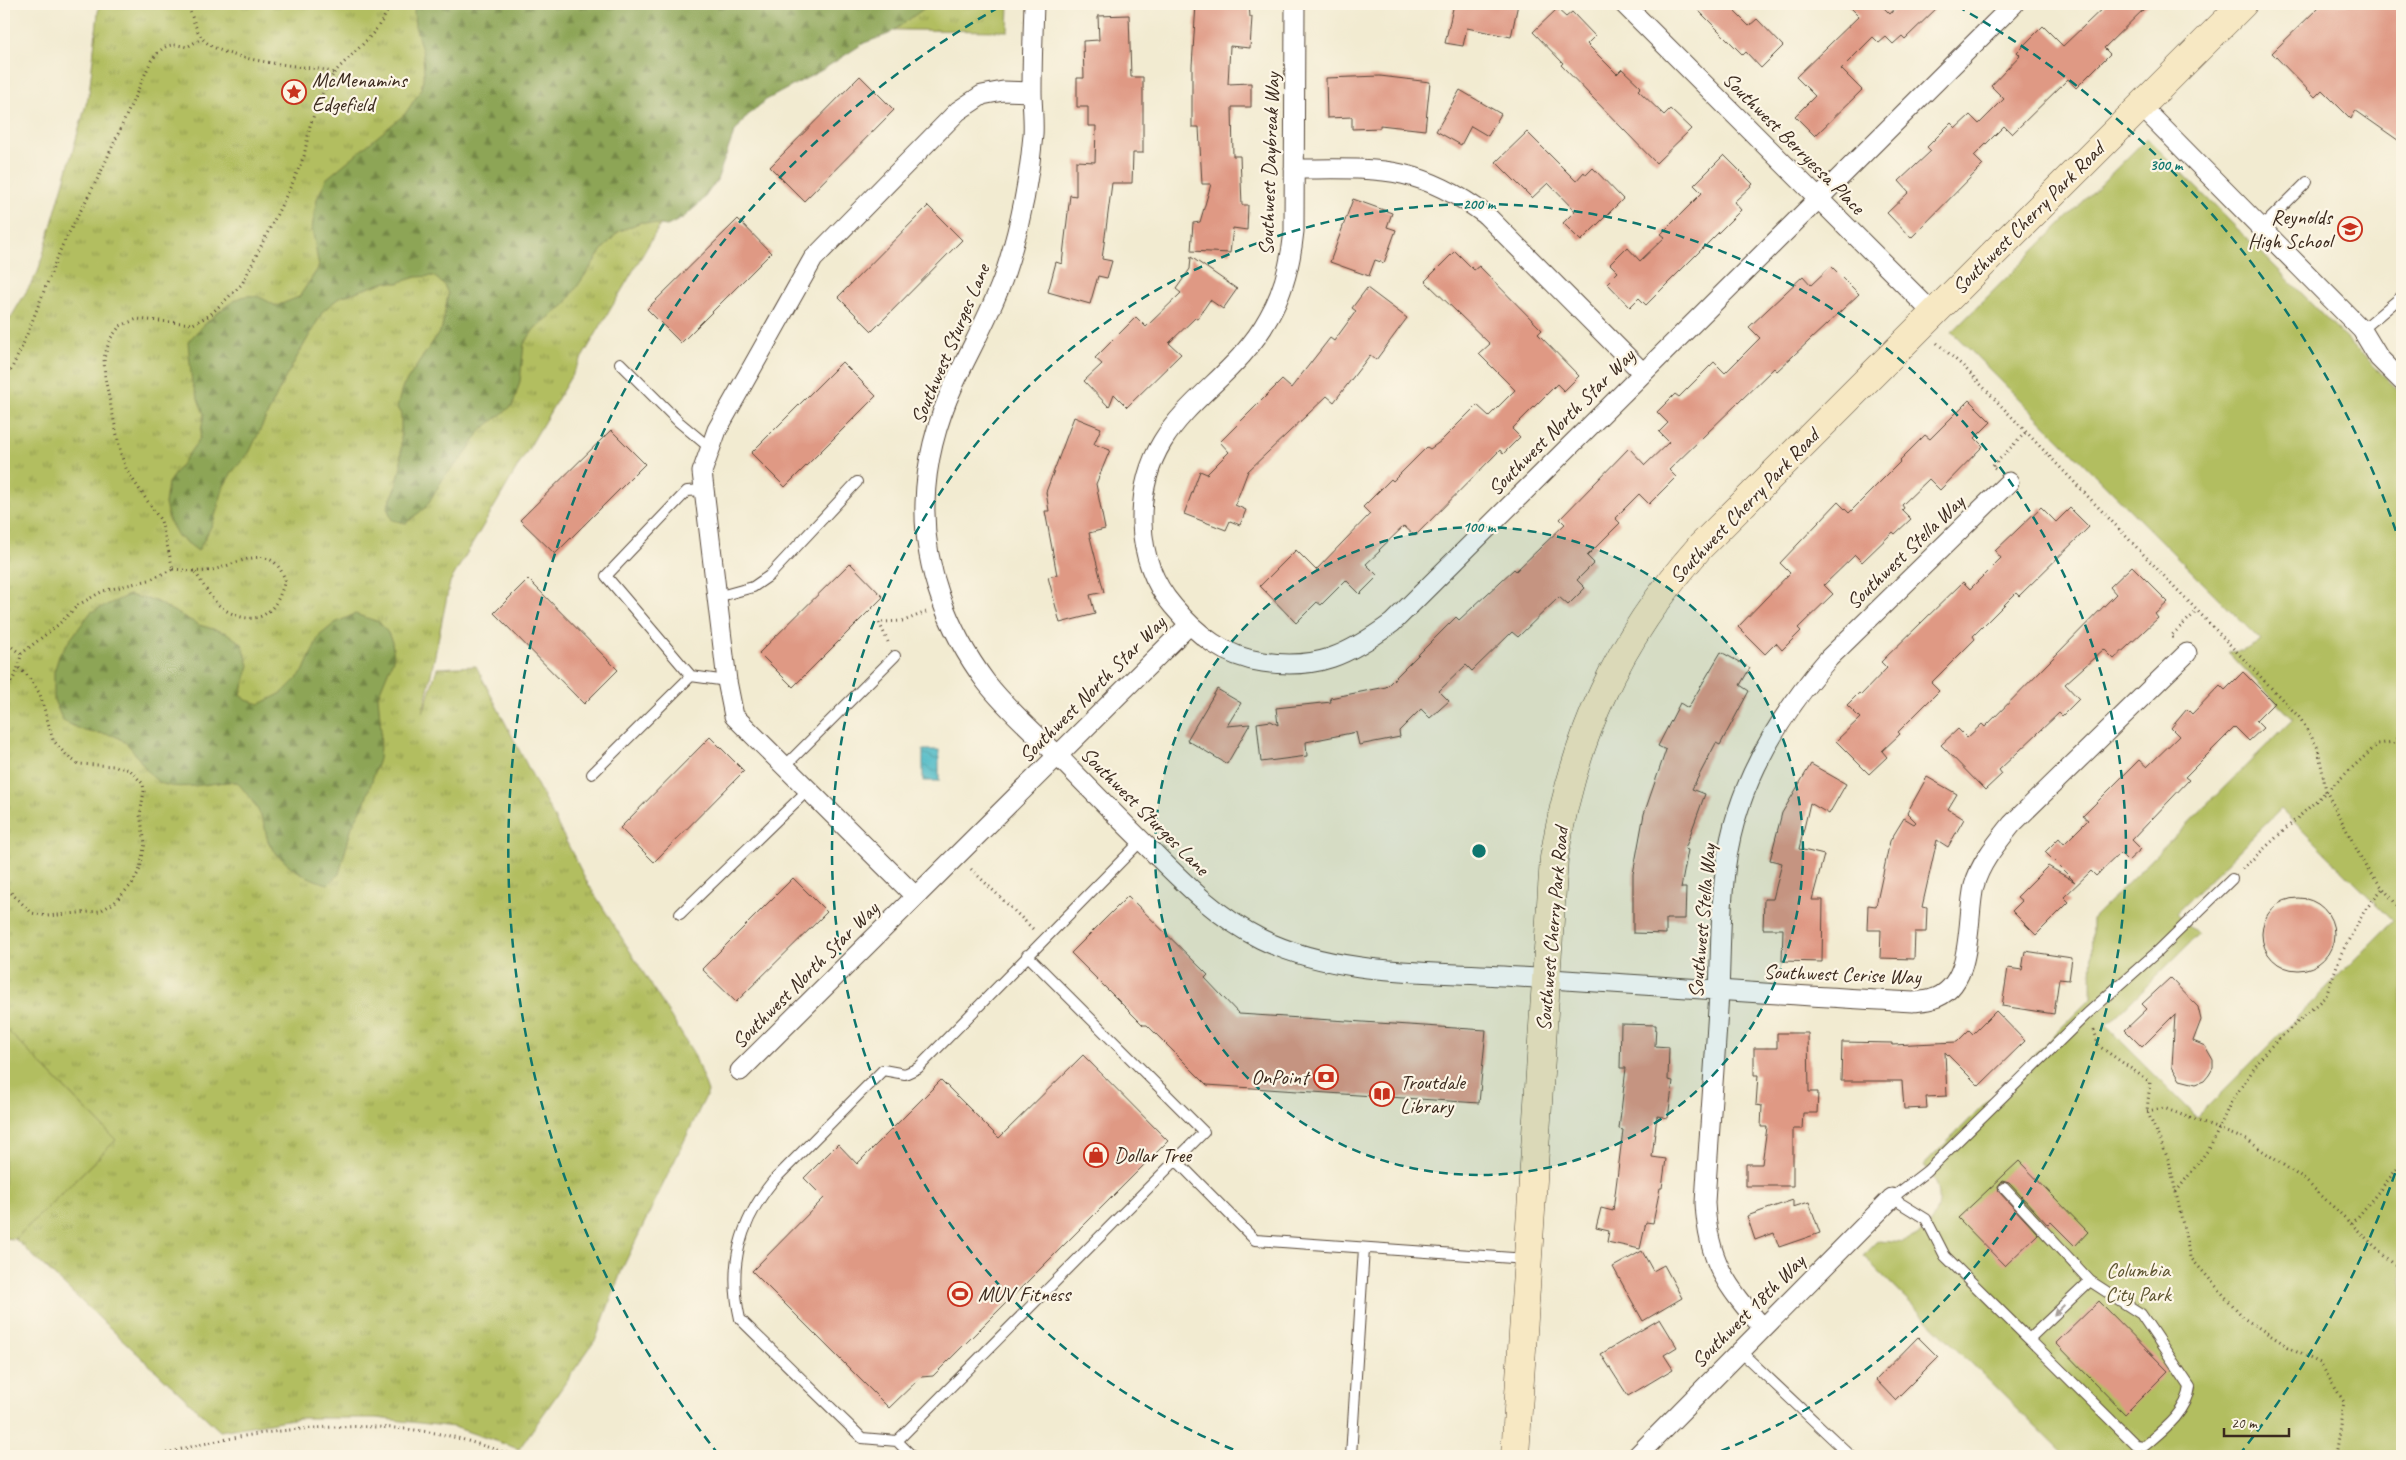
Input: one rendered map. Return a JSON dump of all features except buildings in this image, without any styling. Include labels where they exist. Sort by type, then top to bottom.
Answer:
[{"type":"main road","name":"Southwest Cherry Park Road","points":[[1515,1456],[1554,858],[1568,787],[1578,753],[1604,689],[1633,636],[1675,576],[1700,548],[2243,4]]},
{"type":"street","name":"Southwest Sturges Lane","points":[[1034,4],[1033,131],[1026,187],[1016,239],[987,319],[954,385],[932,446],[925,502],[927,540],[942,606],[959,638],[989,686],[1142,841],[1201,899],[1225,919],[1262,939],[1299,955],[1334,963],[1409,971],[1546,979]]},
{"type":"street","name":"Southwest Daybreak Way","points":[[1189,625],[1167,599],[1153,575],[1146,555],[1142,507],[1148,473],[1160,444],[1171,427],[1236,360],[1269,318],[1282,288],[1291,257],[1294,231],[1295,4]]},
{"type":"street","name":"Southwest Berryessa Place","points":[[1624,4],[1818,199],[1927,320]]},
{"type":"street","name":"Southwest North Star Way","points":[[740,1071],[1189,625],[1210,642],[1251,660],[1280,664],[1308,664],[1342,655],[1368,641],[1392,623],[1642,372],[2014,4]]},
{"type":"street","points":[[915,896],[734,716],[726,681],[702,472],[717,430],[813,259],[958,111],[982,95],[1003,91],[1032,92]]},
{"type":"street","points":[[2141,106],[2362,330],[2379,358],[2402,381]]},
{"type":"street","points":[[1294,169],[1375,169],[1410,175],[1440,185],[1460,196],[1486,215],[1642,372]]},
{"type":"street","name":"Southwest Stella Way","points":[[1764,1328],[1725,1279],[1712,1252],[1706,1232],[1705,1203],[1726,863],[1733,829],[1748,786],[1768,743],[1792,703],[1829,658],[2009,482]]},
{"type":"street","name":"Southwest Cerise Way","points":[[1546,979],[1913,1002],[1934,999],[1949,989],[1961,973],[1975,884],[1987,857],[2012,824],[2187,653]]},
{"type":"street","name":"Southwest 18th Way","points":[[1637,1456],[1892,1198]]},
{"type":"lane","points":[[2261,228],[2306,182]]},
{"type":"lane","points":[[2362,330],[2402,296]]},
{"type":"lane","points":[[620,363],[679,422],[710,448]]},
{"type":"lane","points":[[717,597],[753,587],[769,576],[857,482]]},
{"type":"lane","points":[[704,490],[687,491],[606,576],[691,676],[726,681]]},
{"type":"lane","points":[[785,766],[895,656]]},
{"type":"lane","points":[[592,774],[691,676]]},
{"type":"lane","points":[[680,914],[808,790]]},
{"type":"lane","points":[[912,1456],[897,1441],[862,1438],[740,1319],[734,1293],[738,1244],[756,1201],[773,1181],[883,1070],[905,1074],[918,1068],[1027,955],[1142,841]]},
{"type":"lane","points":[[2004,1188],[2090,1281],[2141,1314],[2190,1387],[2188,1400],[2167,1426],[2144,1446],[2136,1445],[1945,1256],[1926,1219],[1892,1198],[1927,1170],[2088,1013],[2156,952],[2232,879]]},
{"type":"lane","points":[[897,1441],[1204,1132],[1027,955]]},
{"type":"lane","points":[[1176,1160],[1255,1240],[1528,1260]]},
{"type":"lane","points":[[1351,1456],[1364,1248]]},
{"type":"lane","points":[[2029,1339],[2090,1281]]},
{"type":"lane","points":[[1741,1352],[1852,1456]]},
{"type":"path","points":[[187,4],[202,38],[213,47],[229,55],[334,73]]},
{"type":"path","points":[[173,568],[161,521],[127,471],[121,454],[105,378],[104,358],[110,338],[120,326],[138,319],[193,324],[210,315],[242,284],[304,156],[310,126],[320,98],[334,73],[373,32],[387,12],[390,4]]},
{"type":"path","points":[[4,384],[22,347],[61,248],[100,174],[151,61],[161,49],[173,44],[187,47],[202,38]]},
{"type":"path","points":[[1927,320],[1964,367],[2300,718],[2318,748],[2326,791],[2367,869],[2402,911]]},
{"type":"path","points":[[2009,482],[1992,467],[2026,432]]},
{"type":"path","points":[[4,689],[9,685],[19,668],[22,654],[59,624],[78,605],[103,590],[149,580],[173,568],[196,572],[265,557],[276,562],[285,580],[280,598],[274,607],[262,616],[248,618],[226,611],[210,595],[196,572]]},
{"type":"path","points":[[895,656],[879,622],[904,621],[942,606]]},
{"type":"path","points":[[4,641],[22,654]]},
{"type":"path","points":[[4,886],[32,913],[47,916],[100,911],[114,903],[132,884],[140,869],[145,843],[140,815],[144,791],[143,784],[130,770],[114,766],[78,764],[66,755],[53,740],[40,694],[28,676],[19,668]]},
{"type":"path","points":[[2232,879],[2378,744],[2394,742],[2402,735]]},
{"type":"path","points":[[956,855],[1043,939]]},
{"type":"path","points":[[2176,1193],[2211,1146],[2231,1102],[2266,1051],[2326,996],[2340,954],[2365,910],[2383,888]]},
{"type":"path","points":[[2088,1013],[2099,1046],[2150,1082],[2147,1111],[2169,1161],[2190,1257],[2245,1319],[2295,1351],[2320,1362],[2344,1402],[2335,1456]]},
{"type":"path","points":[[2147,1111],[2164,1108],[2247,1140],[2305,1180],[2402,1272]]},
{"type":"path","points":[[2352,1224],[2402,1163]]},
{"type":"path","points":[[157,1456],[264,1433],[345,1427],[435,1433],[464,1439],[516,1456]]},
{"type":"green space","points":[[99,4],[1009,4],[1008,31],[723,28],[726,113],[450,582],[423,713],[437,668],[476,666],[587,882],[694,1054],[708,1092],[623,1267],[596,1339],[519,1449],[454,1427],[376,1418],[299,1418],[220,1431],[15,1239],[116,1140],[4,1027],[4,329],[38,272],[89,94]]},
{"type":"green space","points":[[417,4],[930,4],[889,34],[864,43],[822,70],[766,100],[747,116],[734,133],[717,180],[702,201],[683,218],[667,226],[641,222],[618,232],[602,250],[564,306],[535,328],[524,344],[520,381],[513,405],[481,430],[464,456],[444,477],[426,507],[406,523],[392,520],[387,507],[396,488],[401,466],[401,414],[397,408],[402,388],[442,328],[448,294],[444,285],[434,276],[416,277],[397,283],[386,282],[340,297],[323,311],[283,382],[249,453],[232,472],[224,486],[213,523],[198,551],[178,536],[169,520],[165,504],[168,483],[200,438],[204,414],[192,383],[188,342],[215,315],[240,298],[254,296],[276,306],[299,297],[319,267],[312,228],[317,199],[326,179],[405,114],[421,90],[424,73],[423,54],[415,26],[414,11]]},
{"type":"green space","name":"Columbia City Park","points":[[2147,138],[2402,394],[2402,1456],[2065,1456],[1863,1256],[1877,1242],[1883,1240],[1904,1241],[1926,1228],[1933,1219],[1937,1209],[1938,1198],[1932,1176],[1924,1165],[2091,998],[2092,919],[2293,719],[2228,652],[2243,651],[2261,641],[1952,332]],"holes":[[[2281,809],[2393,921],[2197,1117],[2106,1026],[2198,935],[2176,913]]]},
{"type":"green space","points":[[129,595],[155,601],[199,625],[227,633],[242,644],[249,665],[241,694],[246,700],[260,704],[282,693],[303,672],[319,636],[335,623],[355,614],[379,622],[388,633],[392,642],[394,657],[378,696],[381,730],[379,759],[364,805],[352,826],[339,874],[328,884],[302,874],[287,864],[274,851],[268,841],[262,818],[237,782],[179,787],[162,784],[150,774],[129,746],[118,737],[85,731],[63,721],[54,700],[54,672],[60,653],[91,612]]},
{"type":"green space","points":[[4,1027],[116,1140],[15,1239],[4,1238]]},
{"type":"water","points":[[923,750],[939,750],[939,781],[923,781]]},
{"type":"place","name":"McMenamins Edgefield","points":[[294,92]]},
{"type":"place","name":"Reynolds High School","points":[[2350,229]]},
{"type":"place","name":"OnPoint","points":[[1326,1077]]},
{"type":"place","name":"Troutdale Library","points":[[1382,1094]]},
{"type":"place","name":"Dollar Tree","points":[[1096,1155]]},
{"type":"place","name":"MUV Fitness","points":[[960,1294]]}]
